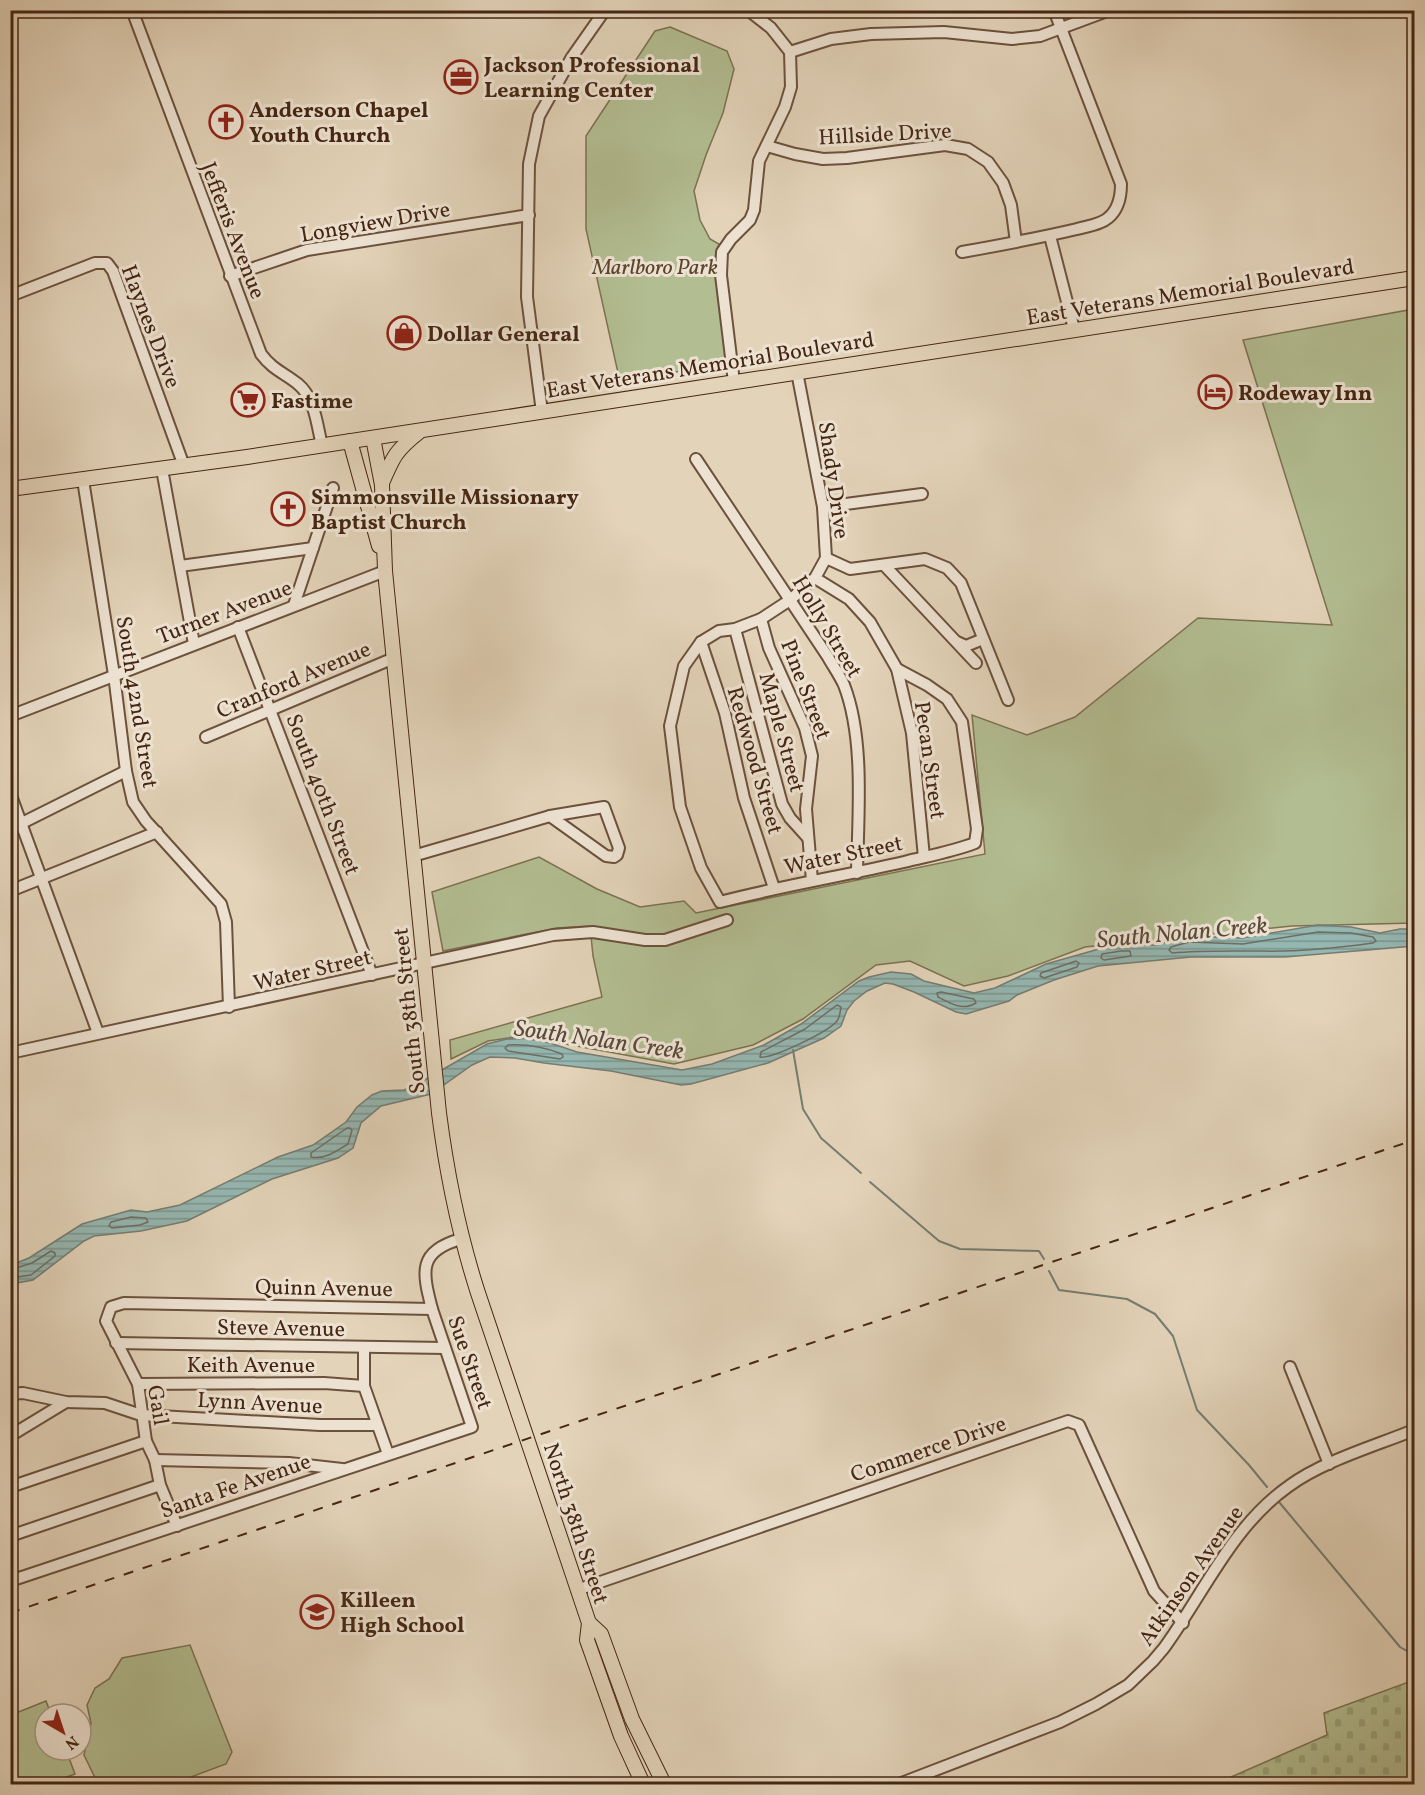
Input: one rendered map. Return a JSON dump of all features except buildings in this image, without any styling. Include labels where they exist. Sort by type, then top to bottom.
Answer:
[{"type":"main road","name":"East Veterans Memorial Boulevard","points":[[10,489],[322,446],[1414,278]]},
{"type":"main road","points":[[382,485],[392,457],[420,430]]},
{"type":"main road","name":"South 38th Street","points":[[374,438],[382,485],[385,571],[439,1113],[447,1169],[461,1239],[526,1436]]},
{"type":"main road","name":"South 38th Street","points":[[350,441],[385,571]]},
{"type":"main road","name":"North 38th Street","points":[[526,1436],[589,1623],[587,1640],[624,1744],[643,1785]]},
{"type":"main road","name":"North 38th Street","points":[[589,1623],[601,1634],[640,1737],[664,1785]]},
{"type":"main road","points":[[624,1744],[640,1737]]},
{"type":"street","name":"Jefferis Avenue","points":[[132,10],[261,354],[270,367],[298,384],[307,393],[322,446]]},
{"type":"street","points":[[542,412],[528,297],[529,164],[539,116],[572,57],[604,10]]},
{"type":"street","points":[[734,382],[721,275],[722,252],[750,220],[754,210],[759,161],[785,107],[791,87],[790,52],[771,28],[748,10]]},
{"type":"street","points":[[962,252],[1050,236],[1098,223],[1109,218],[1121,197],[1121,184],[1054,10]]},
{"type":"street","points":[[790,52],[831,39],[871,34],[944,32],[1012,39],[1040,36],[1110,10]]},
{"type":"street","name":"Hillside Drive","points":[[767,146],[823,159],[945,145],[969,149],[988,162],[1003,183],[1011,205],[1016,242]]},
{"type":"street","name":"Longview Drive","points":[[230,276],[307,250],[529,214]]},
{"type":"street","points":[[1050,236],[1074,329]]},
{"type":"street","name":"Haynes Drive","points":[[10,296],[95,263],[107,263],[113,271],[184,466]]},
{"type":"street","name":"Shady Drive","points":[[701,642],[719,631],[735,629],[761,619],[790,600],[815,578],[826,558],[823,507],[797,372]]},
{"type":"street","name":"Holly Street","points":[[696,459],[828,657],[844,685],[855,727],[858,786],[857,873]]},
{"type":"street","points":[[162,469],[194,644]]},
{"type":"street","name":"South 42nd Street","points":[[83,480],[114,675],[126,771],[137,809],[221,904],[226,922],[229,1007]]},
{"type":"street","points":[[294,605],[333,488]]},
{"type":"street","points":[[823,507],[922,494]]},
{"type":"street","points":[[180,566],[313,548]]},
{"type":"street","points":[[826,558],[850,569],[925,559],[947,568],[960,583],[1008,700]]},
{"type":"street","points":[[885,566],[976,663]]},
{"type":"street","name":"Turner Avenue","points":[[10,716],[385,571]]},
{"type":"street","name":"Pecan Street","points":[[815,578],[849,599],[870,622],[897,669],[912,733],[924,857]]},
{"type":"street","name":"Pine Street","points":[[761,619],[768,648],[805,728],[812,756],[806,809],[812,881]]},
{"type":"street","name":"South 40th Street","points":[[238,627],[372,975]]},
{"type":"street","name":"Maple Street","points":[[735,629],[782,804],[790,818],[808,838]]},
{"type":"street","points":[[956,642],[966,646],[983,639]]},
{"type":"street","name":"Water Street","points":[[701,642],[684,666],[670,726],[680,807],[701,868],[720,902],[774,888],[952,852],[975,843],[976,829],[962,722],[947,699],[897,669]]},
{"type":"street","name":"Redwood Street","points":[[701,642],[725,713],[744,798],[774,888]]},
{"type":"street","name":"Cranford Avenue","points":[[206,737],[394,658]]},
{"type":"street","points":[[10,829],[126,771]]},
{"type":"street","points":[[10,793],[98,1034]]},
{"type":"street","points":[[413,856],[550,816],[604,807],[619,848],[617,855],[610,858],[606,856],[550,816]]},
{"type":"street","points":[[10,891],[157,832]]},
{"type":"street","name":"Water Street","points":[[10,1053],[574,932],[665,940],[727,920]]},
{"type":"street","name":"Quinn Avenue","points":[[124,1303],[432,1309],[424,1270],[435,1251],[445,1243],[461,1239]]},
{"type":"street","name":"Gail","points":[[124,1303],[111,1307],[106,1321],[138,1384],[146,1441],[155,1460],[160,1485],[177,1526]]},
{"type":"street","name":"Sue Street","points":[[432,1309],[472,1427]]},
{"type":"street","name":"Steve Avenue","points":[[116,1343],[446,1348]]},
{"type":"street","points":[[364,1348],[364,1386],[388,1454]]},
{"type":"street","points":[[1290,1367],[1329,1464]]},
{"type":"street","name":"Keith Avenue","points":[[138,1384],[324,1383],[364,1386]]},
{"type":"street","points":[[10,1394],[23,1392],[66,1402],[105,1403],[141,1415]]},
{"type":"street","points":[[10,1436],[66,1402]]},
{"type":"street","name":"Lynn Avenue","points":[[141,1415],[320,1425],[376,1425]]},
{"type":"street","name":"Commerce Drive","points":[[577,1590],[1068,1421],[1079,1425],[1154,1591],[1183,1623]]},
{"type":"street","name":"Santa Fe Avenue","points":[[10,1581],[472,1427]]},
{"type":"street","name":"Atkinson Avenue","points":[[899,1785],[1060,1722],[1128,1685],[1153,1661],[1183,1623],[1248,1523],[1290,1485],[1329,1464],[1414,1430]]},
{"type":"street","points":[[10,1487],[146,1441]]},
{"type":"street","points":[[155,1460],[289,1463],[345,1469]]},
{"type":"street","points":[[10,1536],[160,1485]]},
{"type":"green space","name":"Marlboro Park","points":[[670,27],[727,51],[734,69],[723,113],[694,191],[700,220],[710,239],[719,244],[714,260],[732,362],[620,382],[586,229],[586,136],[655,31]]},
{"type":"green space","points":[[1414,309],[1414,923],[1292,926],[1085,947],[1008,976],[964,986],[910,961],[876,965],[803,1019],[753,1045],[674,1064],[522,1036],[488,1041],[451,1059],[450,1040],[602,997],[593,956],[590,926],[557,928],[443,951],[432,892],[539,857],[597,889],[640,907],[684,901],[696,913],[985,854],[972,715],[1027,735],[1075,717],[1198,618],[1332,625],[1243,340]]},
{"type":"green space","points":[[190,1645],[232,1752],[226,1764],[172,1784],[98,1784],[87,1762],[93,1762],[93,1702],[88,1702],[95,1688],[109,1679],[122,1658]]},
{"type":"green space","points":[[1414,1680],[1414,1784],[1215,1784],[1327,1735],[1324,1713]]},
{"type":"green space","points":[[33,1706],[33,1762],[70,1762],[75,1774],[48,1784],[15,1784],[11,1774],[11,1715]]},
{"type":"water","points":[[1318,925],[1351,927],[1380,933],[1414,929],[1414,946],[1285,957],[1191,957],[1098,966],[1054,980],[1017,995],[1009,1001],[966,1014],[956,1012],[914,992],[885,983],[867,991],[854,1001],[847,1010],[841,1026],[824,1038],[768,1063],[691,1084],[681,1085],[611,1071],[515,1058],[490,1057],[472,1065],[431,1094],[381,1106],[361,1123],[353,1148],[338,1158],[272,1179],[187,1221],[141,1231],[94,1236],[33,1280],[11,1284],[11,1265],[29,1258],[82,1224],[131,1210],[147,1212],[180,1205],[278,1157],[313,1145],[346,1122],[357,1107],[372,1095],[382,1091],[404,1090],[414,1086],[487,1044],[507,1039],[525,1038],[577,1052],[682,1070],[712,1064],[764,1045],[801,1024],[859,981],[869,977],[891,972],[911,974],[924,981],[974,993],[995,988],[1046,964],[1106,947],[1156,945],[1188,936],[1242,938]]},
{"type":"waterway","points":[[793,1050],[803,1109],[821,1138],[861,1173]]},
{"type":"waterway","points":[[870,1182],[939,1241],[960,1249],[1039,1251],[1044,1259]]},
{"type":"waterway","points":[[1049,1271],[1059,1290],[1127,1299],[1155,1314],[1173,1336],[1197,1410],[1267,1487]]},
{"type":"waterway","points":[[1279,1502],[1400,1647],[1414,1655]]},
{"type":"railway","points":[[10,1613],[1414,1140]]},
{"type":"place","name":"Jackson Professional Learning Center","points":[[461,77]]},
{"type":"place","name":"Anderson Chapel Youth Church","points":[[226,122]]},
{"type":"place","name":"Dollar General","points":[[404,333]]},
{"type":"place","name":"Rodeway Inn","points":[[1215,392]]},
{"type":"place","name":"Fastime","points":[[248,400]]},
{"type":"place","name":"Simmonsville Missionary Baptist Church","points":[[288,509]]},
{"type":"place","name":"Killeen High School","points":[[317,1612]]},
{"type":"water label","name":"South Nolan Creek","points":[[1182,932]]},
{"type":"water label","name":"South Nolan Creek","points":[[599,1039]]}]
